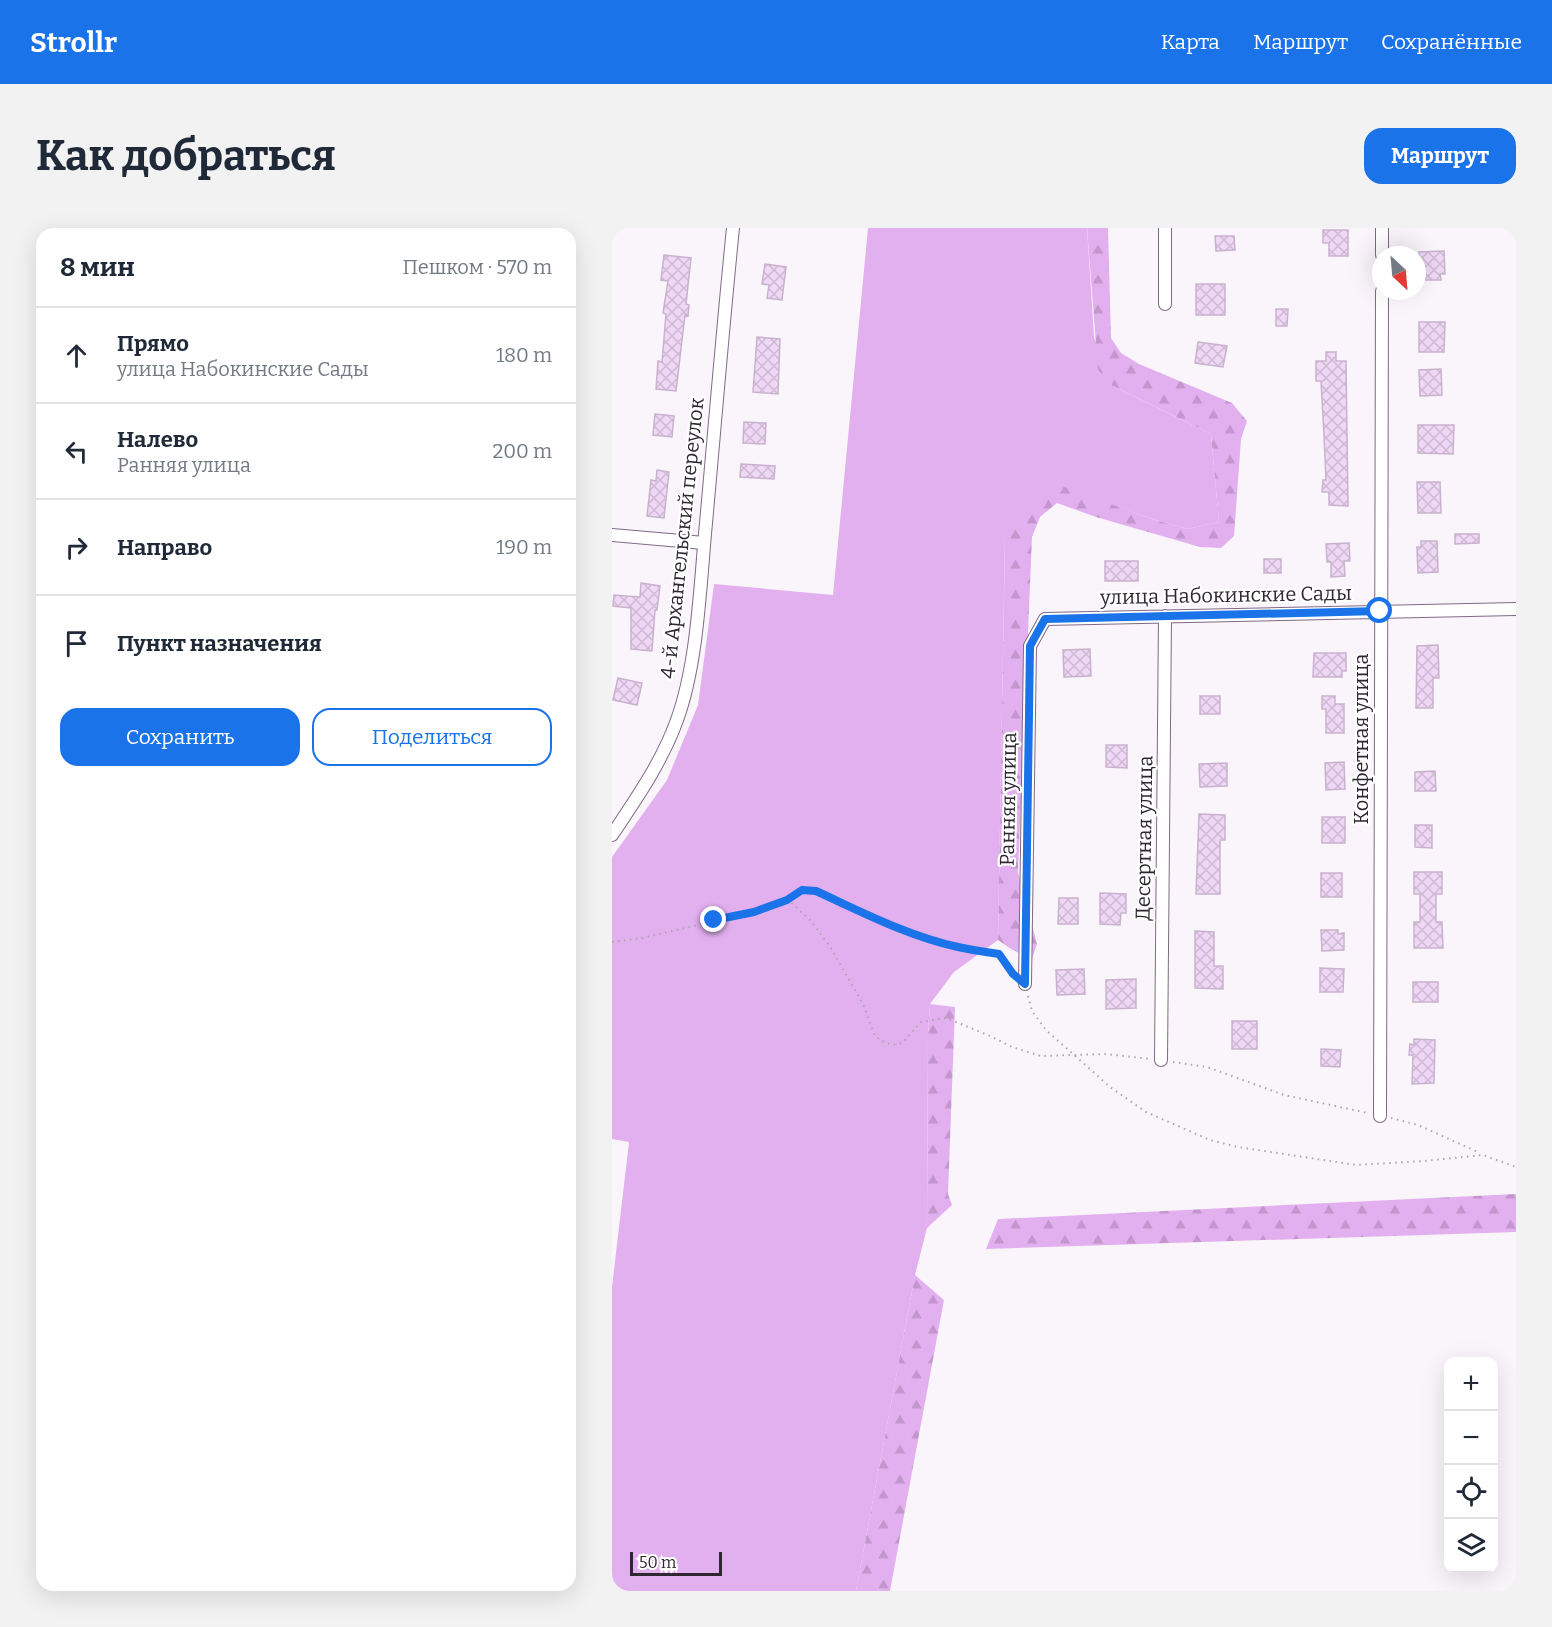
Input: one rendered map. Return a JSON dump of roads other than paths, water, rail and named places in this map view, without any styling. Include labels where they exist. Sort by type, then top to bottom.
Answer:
[{"type":"street","name":"4-й Архангельский переулок","points":[[612,835],[642,790],[676,722],[684,699],[693,654],[732,228]]},
{"type":"street","points":[[1165,228],[1165,304]]},
{"type":"street","points":[[1382,228],[1382,246]]},
{"type":"street","name":"Конфетная улица","points":[[1380,1116],[1382,300]]},
{"type":"street","points":[[612,535],[704,543]]},
{"type":"street","name":"улица Набокинские Сады","points":[[1045,619],[1516,609]]},
{"type":"street","name":"Десертная улица","points":[[1161,1060],[1165,616]]},
{"type":"street","name":"Ранняя улица","points":[[1025,984],[1030,646],[1045,619]]}]
